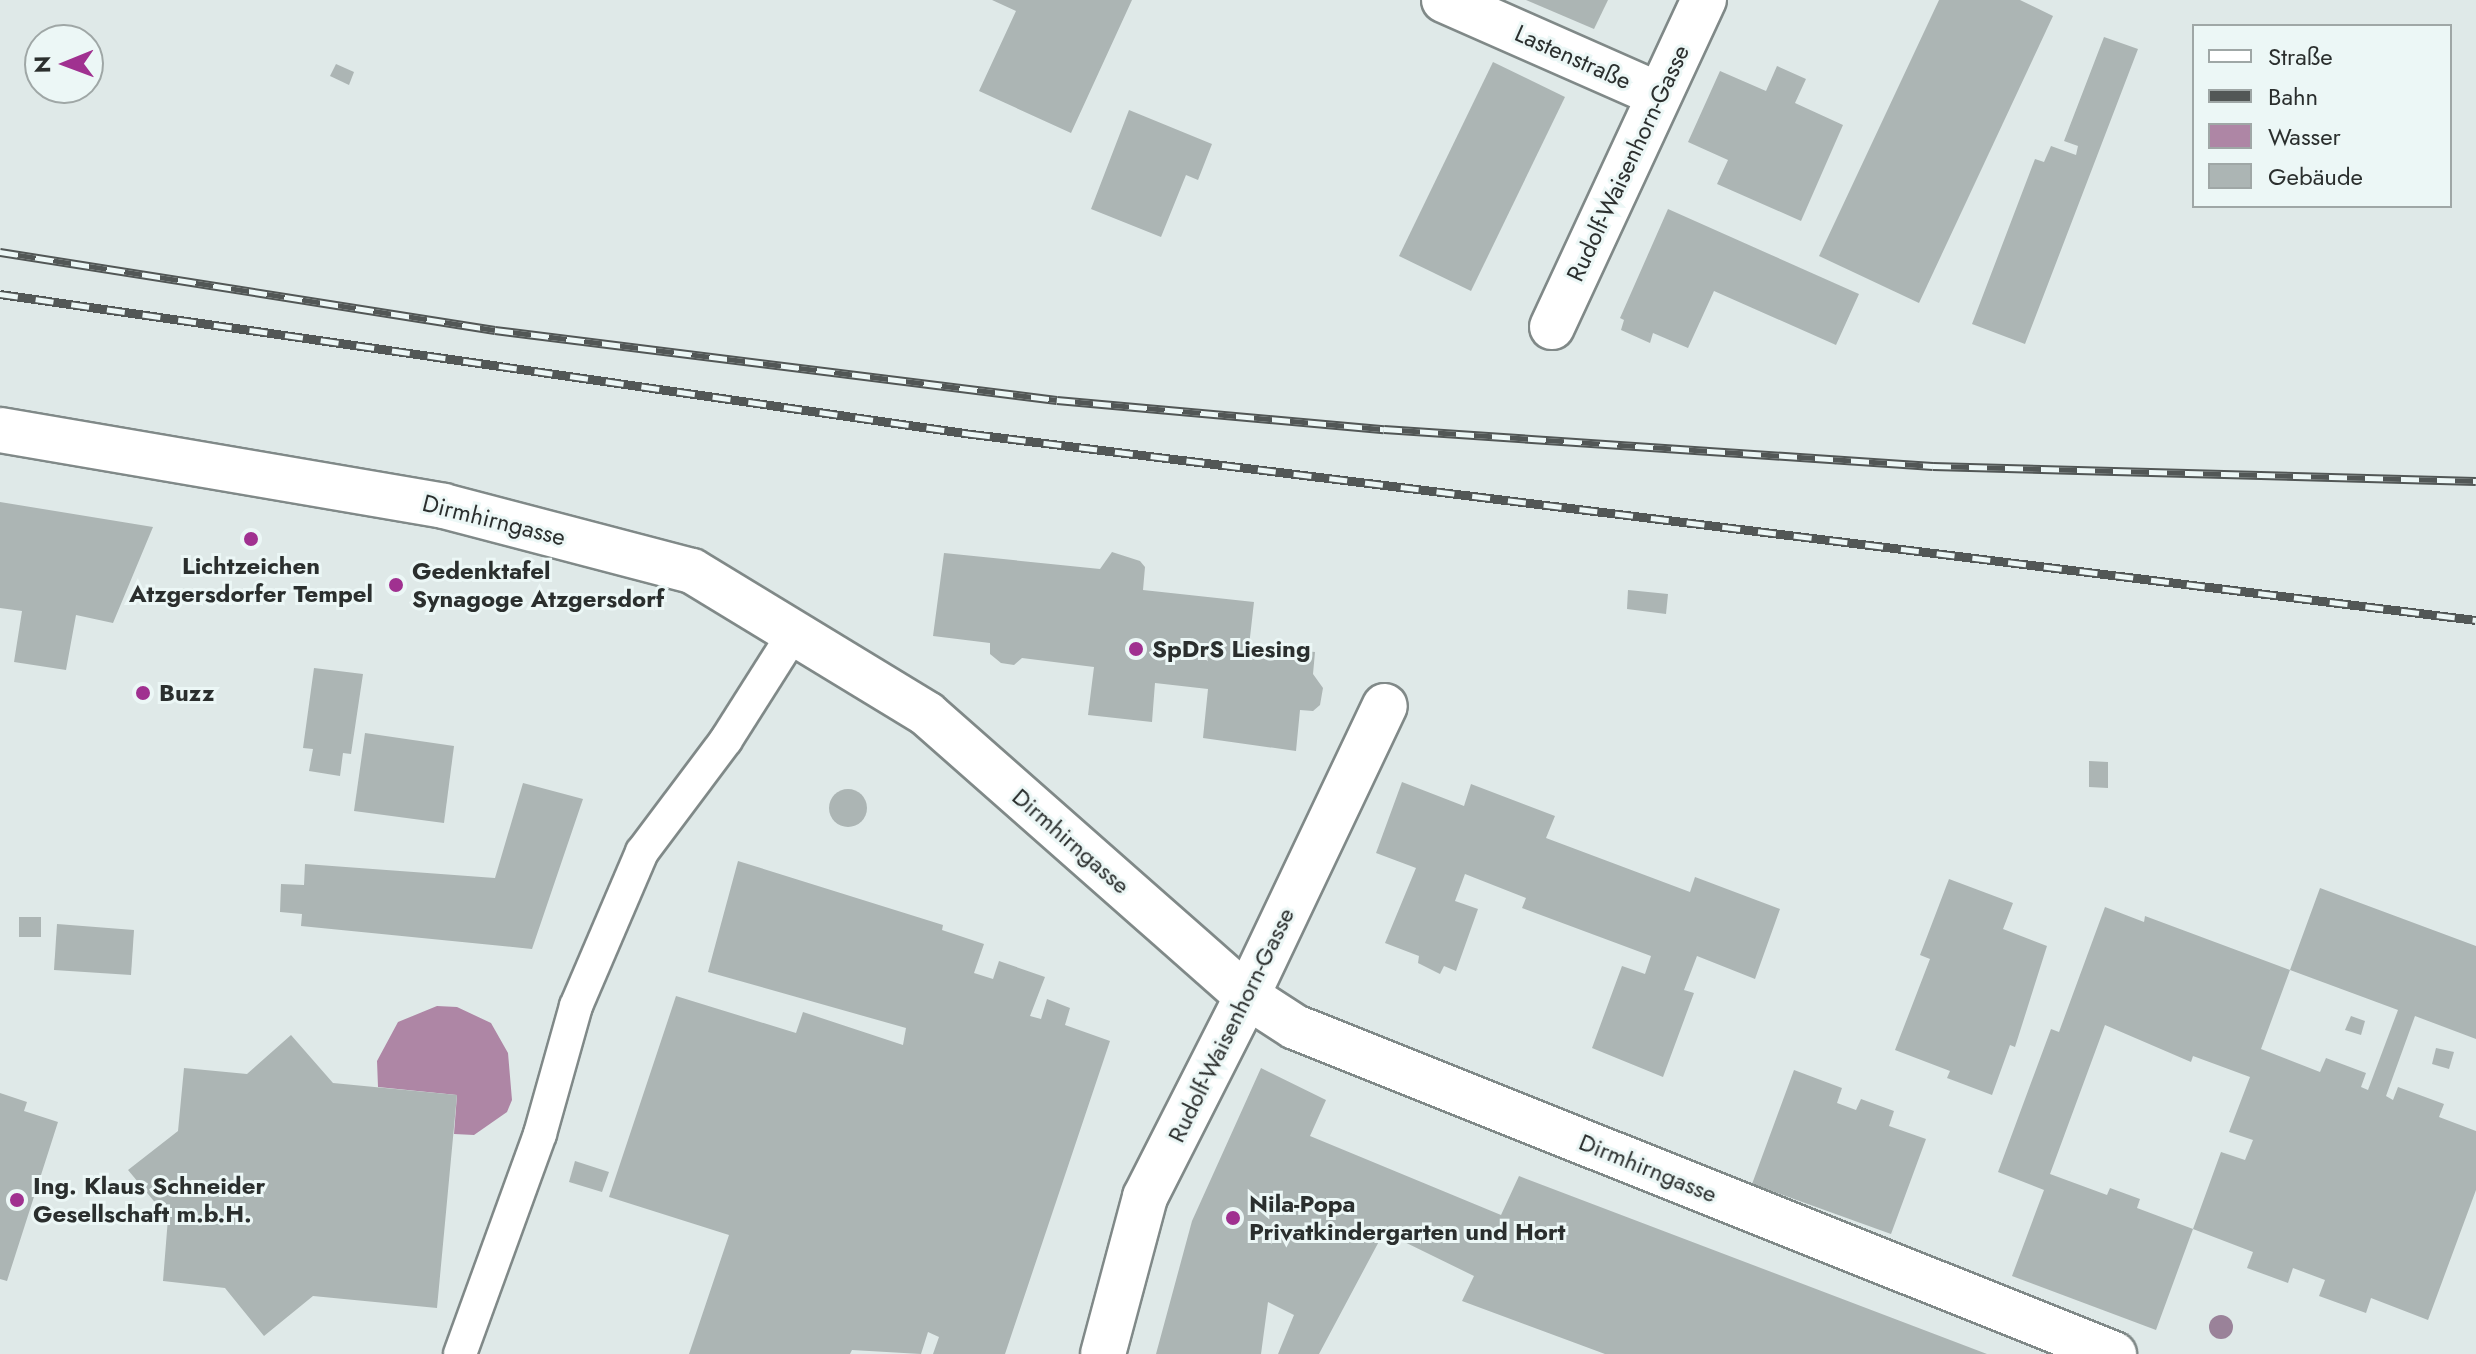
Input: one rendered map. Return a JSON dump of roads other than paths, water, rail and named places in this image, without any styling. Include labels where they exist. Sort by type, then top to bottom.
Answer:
[{"type":"street","name":"Lastenstraße","points":[[1444,0],[1659,95]]},
{"type":"street","name":"Rudolf-Waisenhorn-Gasse","points":[[1552,327],[1704,0]]},
{"type":"street","name":"Dirmhirngasse","points":[[0,430],[444,506],[692,571],[927,714],[1247,996],[1295,1027],[2114,1354]]},
{"type":"street","name":"Rudolf-Waisenhorn-Gasse","points":[[1103,1354],[1145,1197],[1247,996],[1385,706]]},
{"type":"lane","points":[[460,1354],[540,1134],[576,1006],[642,852],[726,740],[794,633]]},
{"type":"water","points":[[437,1006],[457,1007],[491,1023],[508,1053],[512,1100],[507,1112],[474,1135],[454,1134],[457,1095],[378,1087],[377,1061],[398,1022]]},
{"type":"railway","points":[[0,252],[495,330],[1057,400],[1384,429],[1933,466],[2476,481]]},
{"type":"railway","points":[[0,294],[972,434],[2476,620]]},
{"type":"place","name":"Lichtzeichen Atzgersdorfer Tempel","points":[[251,539]]},
{"type":"place","name":"Gedenktafel Synagoge Atzgersdorf","points":[[396,585]]},
{"type":"place","name":"SpDrS Liesing","points":[[1136,649]]},
{"type":"place","name":"Buzz","points":[[143,693]]},
{"type":"place","name":"Ing. Klaus Schneider Gesellschaft m.b.H.","points":[[17,1200]]},
{"type":"place","name":"Nila-Popa Privatkindergarten und Hort","points":[[1233,1218]]}]
